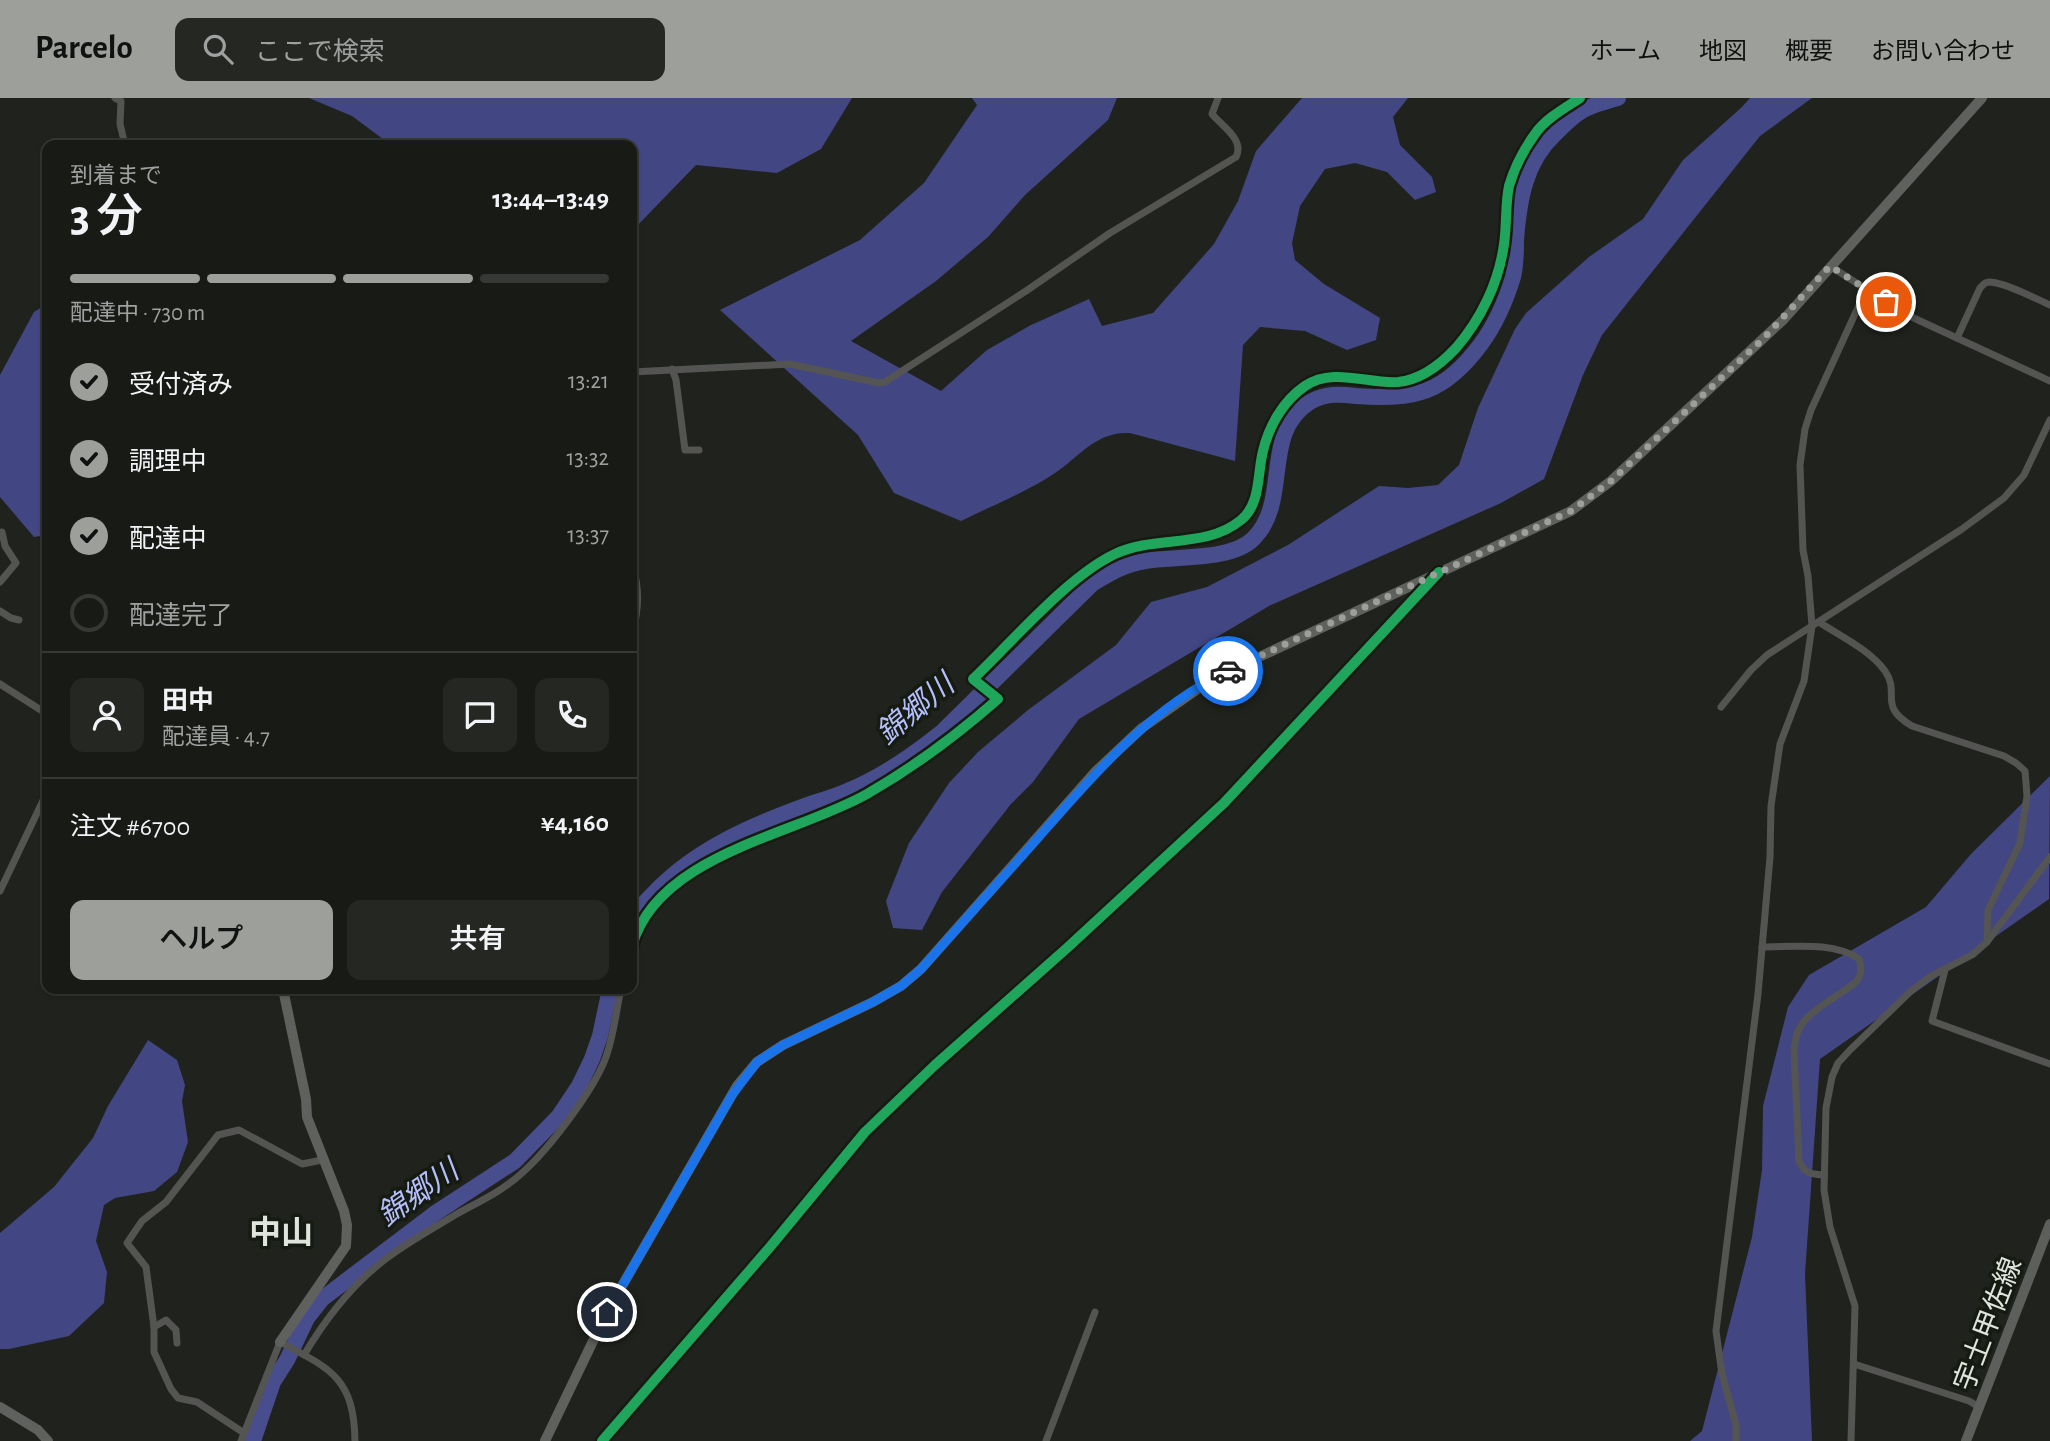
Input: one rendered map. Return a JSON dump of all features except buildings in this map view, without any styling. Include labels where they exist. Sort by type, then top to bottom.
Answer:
[{"type":"main road","points":[[545,1441],[607,1312],[641,1251],[737,1086],[757,1062],[783,1045],[864,1007],[901,986],[921,969],[1095,772],[1142,728],[1176,702],[1212,679],[1571,511],[1611,481],[1777,326],[1982,98]]},
{"type":"main road","points":[[281,1342],[346,1246],[347,1225],[307,1117],[306,1099],[284,994]]},
{"type":"main road","name":"宇土甲佐線","points":[[1966,1441],[2050,1224]]},
{"type":"main road","points":[[0,1407],[37,1430],[48,1441]]},
{"type":"street","points":[[115,98],[121,101],[120,124],[124,140]]},
{"type":"street","points":[[637,372],[790,364],[878,383],[894,377],[1110,233],[1236,157],[1240,150],[1239,144],[1212,114],[1218,98]]},
{"type":"street","points":[[637,930],[657,902],[674,885],[707,862],[747,843],[851,803],[964,729],[998,699],[973,679],[1066,588],[1103,560],[1118,552],[1145,545],[1211,536],[1230,529],[1244,518],[1254,503],[1263,450],[1274,421],[1287,402],[1305,386],[1322,377],[1398,382],[1412,379],[1434,368],[1455,348],[1479,317],[1494,286],[1504,246],[1509,187],[1535,132],[1580,98]]},
{"type":"street","points":[[1830,266],[1905,314],[2050,381]]},
{"type":"street","points":[[1957,338],[1980,288],[1990,282],[2050,304]]},
{"type":"street","points":[[1736,1441],[1736,1425],[1722,1374],[1716,1331],[1762,947],[1772,806],[1780,744],[1804,681],[1815,624],[1803,550],[1800,465],[1805,429],[1866,290]]},
{"type":"street","points":[[672,369],[676,380],[685,450],[699,450]]},
{"type":"street","points":[[1721,707],[1767,655],[1962,529],[2004,498],[2024,475],[2050,420]]},
{"type":"street","points":[[0,582],[16,563],[5,546],[2,532]]},
{"type":"street","points":[[602,1441],[770,1247],[865,1132],[935,1065],[1068,948],[1224,803],[1439,572]]},
{"type":"street","points":[[637,580],[637,612]]},
{"type":"street","points":[[0,611],[19,620]]},
{"type":"street","points":[[1815,624],[1876,660],[1887,673],[1891,684],[1891,701],[1898,718],[1912,726],[2004,756],[2025,771],[2027,796],[2020,843],[1987,910],[1987,942]]},
{"type":"street","points":[[0,684],[42,711]]},
{"type":"street","points":[[0,891],[42,803]]},
{"type":"street","points":[[1851,1441],[1849,1430],[1855,1306],[1830,1227],[1824,1191],[1826,1108],[1832,1077],[1839,1063],[1911,991],[1931,976],[1972,956],[1987,942],[2050,857]]},
{"type":"street","points":[[1762,947],[1840,950],[1859,959],[1862,967],[1856,982],[1806,1019],[1799,1027],[1796,1037],[1800,1161],[1809,1174],[1824,1175]]},
{"type":"street","points":[[1945,970],[1932,1021],[2050,1064]]},
{"type":"street","points":[[304,1354],[339,1303],[384,1259],[500,1191],[522,1174],[551,1144],[606,1057],[620,994]]},
{"type":"street","points":[[322,1160],[302,1164],[239,1130],[218,1135],[166,1202],[142,1221],[127,1243],[146,1267],[154,1327],[154,1352],[178,1398],[197,1402],[243,1437],[281,1342],[314,1359],[336,1376],[346,1390],[354,1416],[355,1441]]},
{"type":"street","points":[[1046,1441],[1095,1312]]},
{"type":"street","points":[[154,1327],[166,1320],[176,1330],[177,1343]]},
{"type":"street","points":[[1854,1364],[1957,1397],[1979,1407]]},
{"type":"shaded area","points":[[309,98],[852,98],[821,149],[777,173],[696,165],[637,226],[637,140],[384,140],[352,116]]},
{"type":"shaded area","points":[[972,98],[1117,98],[1108,120],[1025,195],[988,237],[936,281],[851,341],[941,391],[987,350],[1031,325],[1089,299],[1102,326],[1153,313],[1214,244],[1238,201],[1256,151],[1302,98],[1408,98],[1393,117],[1400,145],[1432,177],[1436,192],[1415,200],[1387,172],[1355,163],[1325,169],[1300,206],[1292,243],[1295,260],[1324,284],[1380,318],[1376,340],[1347,350],[1305,331],[1260,327],[1243,345],[1235,461],[1130,433],[1118,433],[1089,446],[1055,473],[1033,486],[961,521],[894,493],[858,435],[720,310],[860,240],[924,183],[977,105]]},
{"type":"shaded area","points":[[1750,98],[1812,98],[1760,136],[1602,335],[1583,375],[1544,479],[1501,503],[1269,606],[1079,719],[1033,782],[1011,804],[942,892],[922,930],[893,928],[886,901],[909,843],[949,783],[978,752],[1028,710],[1116,645],[1151,602],[1207,587],[1288,545],[1379,486],[1408,488],[1438,485],[1459,465],[1478,408],[1515,329],[1526,313],[1589,257],[1643,219],[1683,160]]},
{"type":"shaded area","points":[[42,307],[42,536],[34,537],[0,497],[0,375],[34,312]]},
{"type":"shaded area","points":[[2050,776],[2049,899],[1820,1059],[1805,1274],[1812,1441],[1690,1441],[1702,1431],[1752,1237],[1762,1170],[1763,1106],[1788,1007],[1809,975],[1926,907],[1971,854]]},
{"type":"shaded area","points":[[148,1040],[177,1060],[185,1085],[182,1101],[188,1142],[177,1172],[154,1191],[115,1198],[104,1205],[96,1241],[107,1272],[104,1303],[69,1336],[0,1349],[0,1233],[54,1187],[93,1138],[108,1106]]},
{"type":"waterway","name":"錦郷川","points":[[637,913],[674,874],[708,850],[763,822],[864,783],[888,771],[921,748],[942,732],[1092,584],[1131,564],[1217,554],[1231,551],[1253,539],[1265,523],[1271,506],[1285,431],[1295,415],[1310,402],[1333,395],[1395,397],[1412,394],[1427,390],[1454,374],[1486,337],[1507,294],[1515,268],[1517,225],[1525,182],[1537,157],[1555,134],[1577,114],[1589,107],[1618,98]]},
{"type":"waterway","name":"錦郷川","points":[[253,1441],[273,1382],[307,1318],[322,1299],[434,1214],[515,1161],[559,1116],[579,1086],[592,1059],[609,994]]},
{"type":"cycle path","points":[[637,936],[647,915],[670,889],[699,868],[732,851],[837,809],[867,794],[918,762],[967,725],[998,699],[973,679],[1060,593],[1097,564],[1130,548],[1212,535],[1241,520],[1252,506],[1255,497],[1263,451],[1273,423],[1290,399],[1305,386],[1316,380],[1339,377],[1386,382],[1406,381],[1422,375],[1444,360],[1473,325],[1493,286],[1502,258],[1509,186],[1520,159],[1544,123],[1580,98]]},
{"type":"cycle path","points":[[602,1441],[770,1247],[865,1132],[935,1065],[1224,803],[1439,572]]},
{"type":"way so far","points":[[1228,671],[1571,511],[1611,481],[1763,339],[1830,266],[1886,302]]},
{"type":"district","name":"中山","points":[[281,1232]]},
{"type":"route","points":[[607,1312],[737,1086],[757,1062],[783,1045],[864,1007],[901,986],[921,969],[1116,751],[1176,702],[1228,671]]}]
